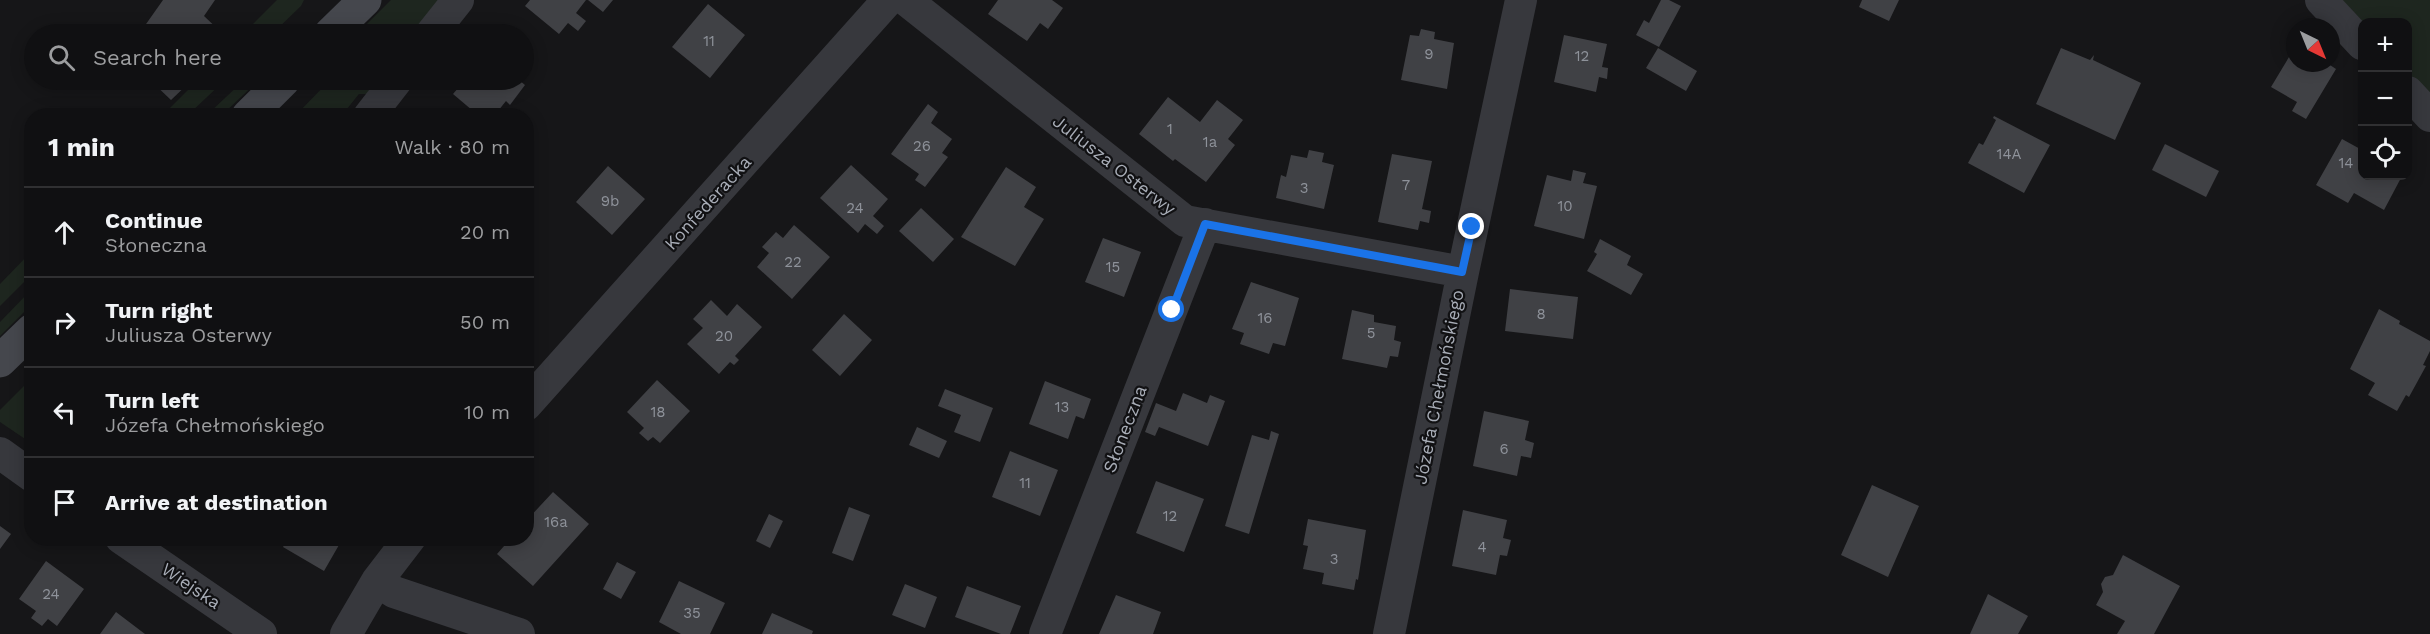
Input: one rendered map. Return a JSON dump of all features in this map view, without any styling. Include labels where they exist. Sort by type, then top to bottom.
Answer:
[{"type":"street","points":[[340,24],[365,0]]},
{"type":"street","points":[[439,24],[458,0]]},
{"type":"street","name":"Konfederacka","points":[[534,396],[888,0]]},
{"type":"street","name":"Juliusza Osterwy","points":[[906,0],[1185,221],[1462,272]]},
{"type":"street","name":"Józefa Chełmońskiego","points":[[1389,634],[1462,272],[1521,0]]},
{"type":"street","points":[[2321,0],[2358,40]]},
{"type":"street","points":[[256,108],[274,90]]},
{"type":"street","points":[[375,108],[389,90]]},
{"type":"street","points":[[2412,96],[2430,116]]},
{"type":"street","name":"Słoneczna","points":[[1045,634],[1205,224]]},
{"type":"street","points":[[0,361],[24,338]]},
{"type":"street","points":[[0,453],[24,470]]},
{"type":"street","name":"Wiejska","points":[[133,546],[261,634]]},
{"type":"street","points":[[346,634],[376,581],[404,546]]},
{"type":"street","points":[[376,581],[388,590],[519,634]]},
{"type":"shaded area","points":[[277,0],[304,0],[282,24],[253,24]]},
{"type":"shaded area","points":[[391,0],[442,0],[424,24],[367,24]]},
{"type":"shaded area","points":[[2342,0],[2430,0],[2430,97],[2412,77],[2412,18],[2359,18]]},
{"type":"shaded area","points":[[188,90],[214,90],[195,108],[170,108]]},
{"type":"shaded area","points":[[233,90],[248,90],[229,108],[214,108]]},
{"type":"shaded area","points":[[320,90],[374,90],[371,94],[359,94],[348,108],[303,108]]},
{"type":"shaded area","points":[[24,259],[24,282],[0,306],[0,284]]},
{"type":"shaded area","points":[[24,297],[24,312],[0,336],[0,322]]},
{"type":"shaded area","points":[[24,386],[24,438],[0,422],[0,410]]},
{"type":"building","points":[[163,0],[215,0],[204,16],[212,24],[146,24]]},
{"type":"building","points":[[530,0],[586,0],[576,13],[586,21],[578,31],[568,23],[559,34],[525,6]]},
{"type":"building","points":[[588,0],[613,0],[603,12]]},
{"type":"building","points":[[998,0],[1052,0],[1063,8],[1048,29],[1040,23],[1027,41],[988,14]]},
{"type":"building","points":[[1661,0],[1669,0],[1681,6],[1659,47],[1636,35],[1644,20],[1649,23]]},
{"type":"building","points":[[1862,0],[1899,0],[1889,21],[1859,7]]},
{"type":"building","points":[[708,4],[745,35],[710,78],[672,47]]},
{"type":"building","points":[[1421,29],[1435,32],[1434,39],[1454,43],[1447,89],[1401,80],[1410,35],[1419,36]]},
{"type":"building","points":[[1564,35],[1607,44],[1602,67],[1608,68],[1607,79],[1599,77],[1596,92],[1554,82]]},
{"type":"building","points":[[1658,48],[1697,71],[1686,91],[1646,68]]},
{"type":"building","points":[[2061,48],[2090,60],[2094,55],[2093,60],[2141,83],[2115,140],[2036,104]]},
{"type":"building","points":[[2286,62],[2286,72],[2334,72],[2306,119],[2292,111],[2297,102],[2271,87]]},
{"type":"building","points":[[160,90],[182,90],[171,100]]},
{"type":"building","points":[[456,90],[521,90],[510,105],[506,101],[500,108],[470,108],[453,94]]},
{"type":"building","points":[[1168,97],[1200,122],[1217,100],[1243,120],[1228,139],[1235,145],[1206,182],[1175,159],[1173,161],[1139,134]]},
{"type":"building","points":[[928,104],[938,112],[931,123],[952,139],[942,153],[948,157],[925,187],[915,180],[919,174],[891,154]]},
{"type":"building","points":[[1994,116],[2050,145],[2024,193],[1968,163],[1979,143],[1983,145],[1996,120]]},
{"type":"building","points":[[2342,139],[2358,148],[2358,180],[2400,180],[2384,210],[2354,193],[2348,203],[2316,185]]},
{"type":"building","points":[[2165,144],[2219,171],[2206,197],[2152,170]]},
{"type":"building","points":[[1309,150],[1324,153],[1322,162],[1334,165],[1324,209],[1276,198],[1281,175],[1286,177],[1291,155],[1307,158]]},
{"type":"building","points":[[1392,154],[1432,161],[1422,209],[1431,211],[1429,223],[1420,221],[1418,230],[1378,222]]},
{"type":"building","points":[[851,165],[888,199],[873,216],[884,226],[877,234],[865,224],[858,233],[820,198]]},
{"type":"building","points":[[608,166],[645,199],[612,235],[576,202]]},
{"type":"building","points":[[1006,167],[1036,187],[1024,207],[1044,219],[1015,266],[961,237]]},
{"type":"building","points":[[1573,170],[1586,173],[1583,183],[1597,186],[1584,239],[1534,226],[1547,175],[1571,181]]},
{"type":"building","points":[[921,208],[954,239],[933,262],[899,231]]},
{"type":"building","points":[[794,225],[830,257],[792,299],[757,267],[769,253],[762,247],[776,232],[783,238]]},
{"type":"building","points":[[1103,238],[1141,252],[1124,297],[1085,282]]},
{"type":"building","points":[[1600,239],[1631,256],[1627,265],[1643,274],[1631,295],[1587,271],[1597,254],[1594,252]]},
{"type":"building","points":[[1251,282],[1299,298],[1285,346],[1273,343],[1269,354],[1240,344],[1244,333],[1232,329]]},
{"type":"building","points":[[1510,289],[1578,297],[1573,339],[1505,331]]},
{"type":"building","points":[[711,300],[727,316],[737,304],[762,327],[735,356],[739,360],[734,365],[730,362],[719,374],[687,344],[703,328],[693,319]]},
{"type":"building","points":[[2379,309],[2400,321],[2399,324],[2430,341],[2430,351],[2423,365],[2426,366],[2409,397],[2406,395],[2397,411],[2368,395],[2375,383],[2350,369]]},
{"type":"building","points":[[1352,310],[1374,315],[1374,322],[1396,326],[1394,340],[1401,342],[1398,357],[1390,356],[1387,368],[1342,359]]},
{"type":"building","points":[[844,314],[872,340],[840,376],[812,350]]},
{"type":"building","points":[[657,380],[690,411],[660,443],[653,437],[648,441],[639,433],[644,428],[627,412]]},
{"type":"building","points":[[1045,381],[1091,399],[1084,419],[1076,416],[1068,439],[1029,424]]},
{"type":"building","points":[[945,389],[993,408],[980,442],[954,432],[961,415],[938,406]]},
{"type":"building","points":[[1183,393],[1207,403],[1210,395],[1225,401],[1208,446],[1159,427],[1155,436],[1145,432],[1156,403],[1176,411]]},
{"type":"building","points":[[1484,411],[1529,421],[1525,440],[1534,443],[1531,458],[1521,456],[1517,476],[1473,466]]},
{"type":"building","points":[[917,427],[947,441],[939,458],[909,445]]},
{"type":"building","points":[[1271,431],[1279,434],[1249,534],[1225,526],[1252,435],[1269,440]]},
{"type":"building","points":[[1010,451],[1058,470],[1040,516],[992,497]]},
{"type":"building","points":[[1156,481],[1204,499],[1184,552],[1136,533]]},
{"type":"building","points":[[1872,485],[1919,506],[1888,577],[1841,555]]},
{"type":"building","points":[[553,492],[589,524],[533,586],[497,554],[504,546],[534,546],[534,512]]},
{"type":"building","points":[[849,507],[870,515],[853,561],[832,553]]},
{"type":"building","points":[[1463,510],[1507,520],[1503,538],[1511,540],[1507,556],[1500,555],[1496,575],[1452,566]]},
{"type":"building","points":[[769,514],[783,521],[770,548],[756,541]]},
{"type":"building","points":[[1308,519],[1366,530],[1358,580],[1356,579],[1354,590],[1322,584],[1324,573],[1303,569],[1308,546],[1303,545]]},
{"type":"building","points":[[0,526],[11,534],[0,549]]},
{"type":"building","points":[[284,546],[338,546],[324,571]]},
{"type":"building","points":[[2123,555],[2180,586],[2154,634],[2117,634],[2125,621],[2096,605],[2103,592],[2101,584],[2105,577],[2113,575]]},
{"type":"building","points":[[46,561],[84,589],[57,626],[48,619],[42,626],[31,618],[36,611],[19,599]]},
{"type":"building","points":[[617,562],[636,572],[621,599],[603,589]]},
{"type":"building","points":[[679,581],[725,603],[710,634],[681,634],[659,622]]},
{"type":"building","points":[[905,584],[937,597],[925,628],[892,615]]},
{"type":"building","points":[[967,586],[1021,606],[1010,634],[1001,634],[955,617]]},
{"type":"building","points":[[1988,594],[2028,616],[2018,634],[1970,634]]},
{"type":"building","points":[[1116,595],[1161,612],[1153,634],[1099,634]]},
{"type":"building","points":[[116,612],[145,634],[100,634]]},
{"type":"building","points":[[772,613],[813,631],[812,634],[762,634]]},
{"type":"route","points":[[1172,310],[1205,224],[1462,272],[1472,227]]}]
